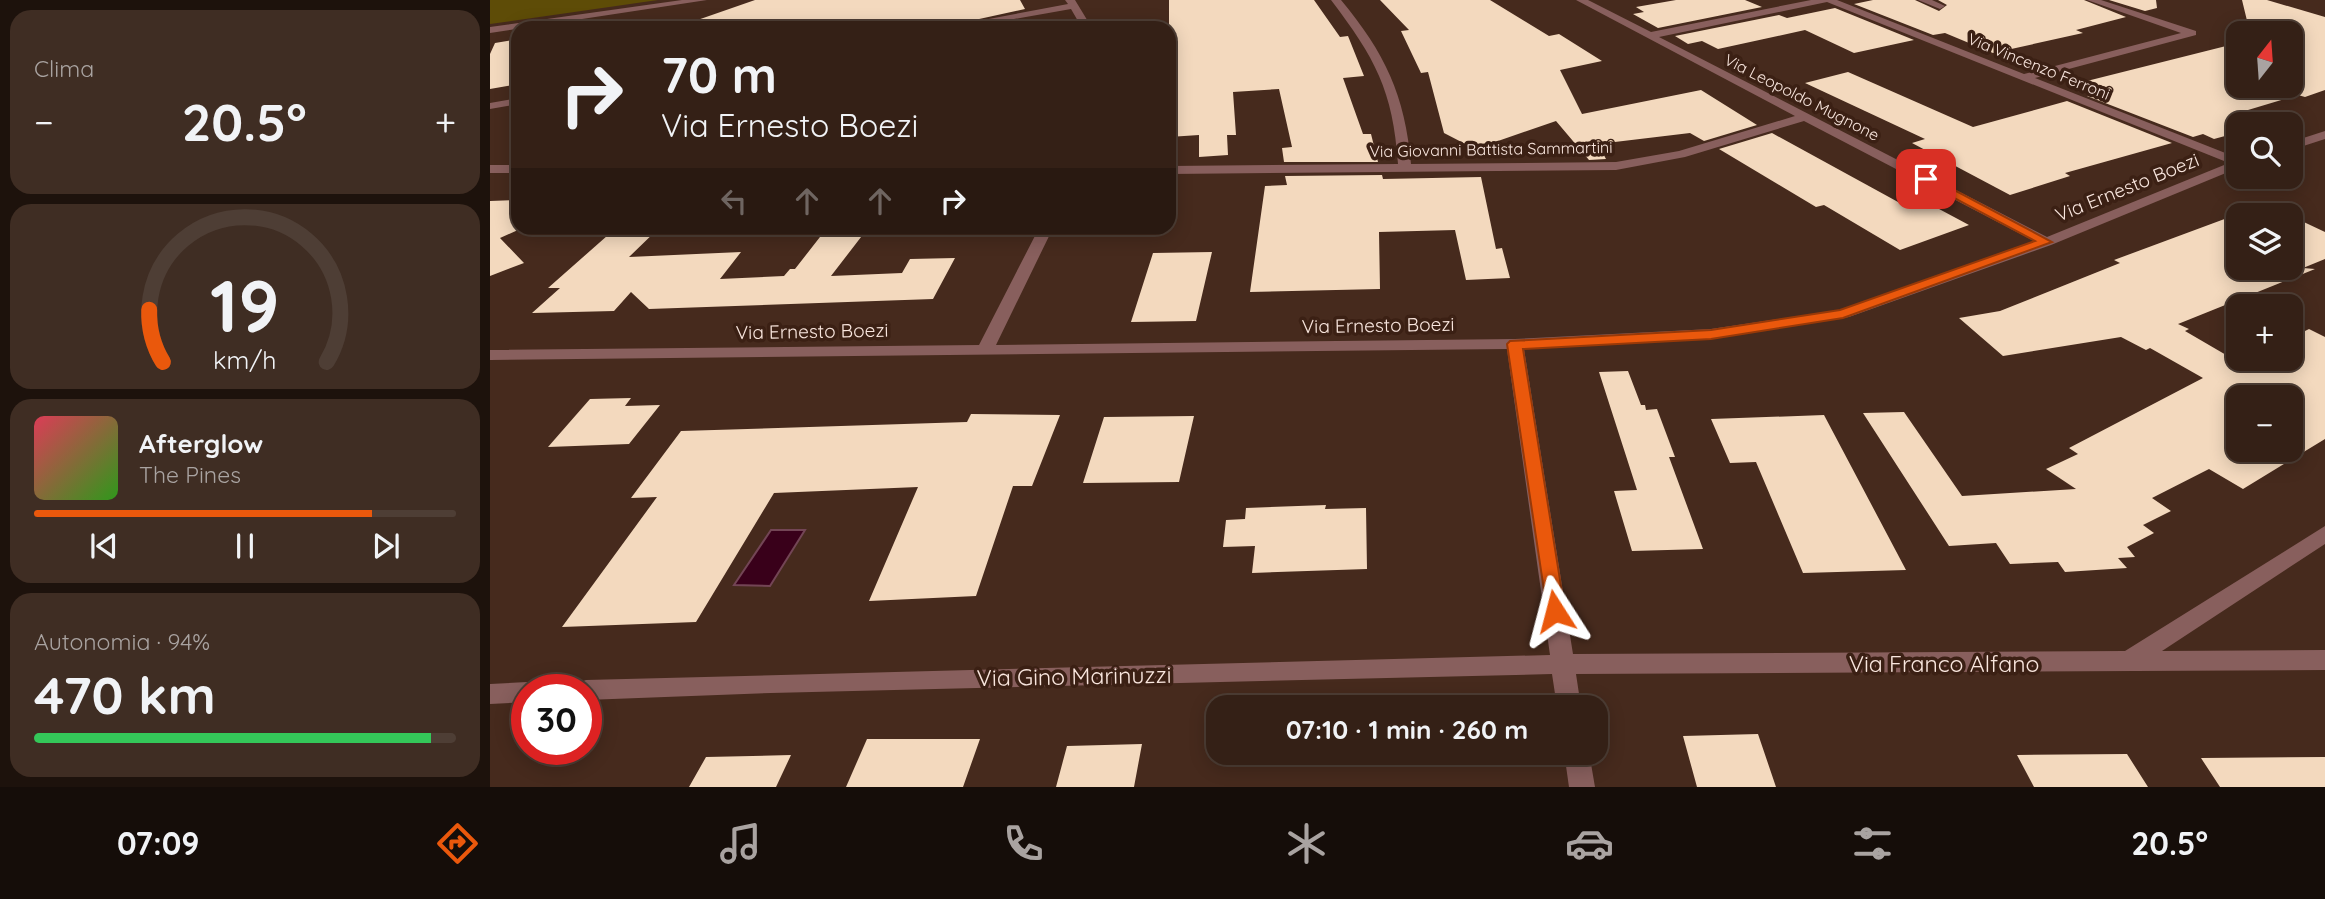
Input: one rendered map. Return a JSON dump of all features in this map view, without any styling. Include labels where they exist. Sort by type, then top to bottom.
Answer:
[{"type":"street","points":[[554,21],[702,0]]},
{"type":"street","points":[[1336,0],[1367,36],[1385,70],[1403,125],[1405,167]]},
{"type":"street","name":"Via Leopoldo Mugnone","points":[[1581,0],[2046,242]]},
{"type":"street","points":[[1648,36],[1827,0]]},
{"type":"street","name":"Via Vincenzo Ferroni","points":[[1827,0],[2226,158]]},
{"type":"street","points":[[1923,0],[1940,6]]},
{"type":"street","points":[[2024,77],[2192,33],[2092,0]]},
{"type":"street","points":[[980,21],[1073,2],[1083,21]]},
{"type":"street","points":[[490,30],[511,27]]},
{"type":"street","points":[[490,106],[511,102]]},
{"type":"street","name":"Via Giovanni Battista Sammartini","points":[[1176,170],[1589,167],[1640,163],[1807,116]]},
{"type":"street","points":[[2303,142],[2325,135]]},
{"type":"street","name":"Via Ernesto Boezi","points":[[490,355],[1515,344],[1711,334],[1843,314],[2046,242],[2226,168]]},
{"type":"street","points":[[490,169],[511,169]]},
{"type":"street","points":[[985,350],[1042,235]]},
{"type":"street","points":[[1515,344],[1567,695]]},
{"type":"street","points":[[2127,662],[2325,534]]},
{"type":"street","name":"Via Franco Alfano","points":[[1563,664],[2325,660]]},
{"type":"street","name":"Via Gino Marinuzzi","points":[[602,689],[1563,664]]},
{"type":"street","points":[[490,694],[511,693]]},
{"type":"street","points":[[1578,765],[1582,787]]},
{"type":"shaded area","points":[[490,0],[658,0],[490,24]]},
{"type":"shaded area","points":[[771,530],[805,530],[770,586],[734,585]]},
{"type":"building","points":[[755,0],[1020,0],[1025,9],[970,21],[695,21]]},
{"type":"building","points":[[1169,0],[1314,0],[1340,37],[1348,36],[1364,76],[1343,78],[1363,134],[1371,134],[1378,162],[1284,162],[1282,148],[1292,147],[1279,89],[1233,92],[1236,135],[1227,135],[1228,155],[1199,157],[1199,135],[1176,137],[1176,21],[1169,21]]},
{"type":"building","points":[[1380,0],[1490,0],[1549,36],[1559,34],[1602,61],[1560,70],[1582,114],[1701,90],[1757,125],[1704,141],[1690,133],[1598,144],[1606,159],[1589,160],[1556,121],[1475,149],[1444,133],[1428,72],[1421,73],[1401,31],[1409,30]]},
{"type":"building","points":[[1676,0],[1745,0],[1762,7],[1658,28],[1633,14],[1644,12],[1636,7]]},
{"type":"building","points":[[1873,0],[1915,0],[1939,11],[1947,5],[1938,0],[2084,0],[2126,17],[2076,30],[2083,33],[1993,53],[1945,33],[1933,35],[1854,4]]},
{"type":"building","points":[[2109,0],[2156,0],[2157,8],[2145,11]]},
{"type":"building","points":[[2242,0],[2267,0],[2325,17],[2325,90],[2303,96],[2303,21],[2247,21]]},
{"type":"building","points":[[1835,8],[1914,40],[1854,53],[1805,30],[1718,49],[1702,41],[1688,44],[1675,36],[1779,15],[1787,18]]},
{"type":"building","points":[[511,40],[511,85],[490,89],[490,54],[495,43]]},
{"type":"building","points":[[2226,46],[2226,98],[2288,98],[2241,112],[2226,112],[2226,136],[2214,139],[2203,134],[2193,137],[2087,96],[2093,94],[2071,85]]},
{"type":"building","points":[[1848,72],[1973,127],[2067,101],[2172,143],[2065,173],[2070,176],[2010,195],[1912,143],[1925,139],[1805,83]]},
{"type":"building","points":[[1772,133],[1909,208],[1926,202],[1969,225],[1900,250],[1824,205],[1816,207],[1719,149]]},
{"type":"building","points":[[1382,175],[1383,179],[1481,177],[1496,249],[1502,248],[1510,278],[1466,280],[1455,230],[1379,232],[1380,289],[1250,292],[1265,186],[1287,185],[1285,176]]},
{"type":"building","points":[[511,200],[511,233],[500,238],[524,263],[490,276],[490,201]]},
{"type":"building","points":[[2226,218],[2226,280],[2288,280],[2253,294],[2226,294],[2226,305],[2178,324],[2226,355],[2226,371],[2303,371],[2303,332],[2309,329],[2325,337],[2325,439],[2303,452],[2303,385],[2226,385],[2226,462],[2287,462],[2243,489],[2209,469],[2152,498],[2171,511],[2143,525],[2154,533],[2127,547],[2135,557],[2118,558],[2127,568],[2065,572],[2058,562],[2010,564],[1996,543],[1949,546],[1863,413],[1904,412],[1962,496],[2076,489],[2046,469],[2078,454],[2069,448],[2203,378],[2150,348],[2146,350],[2121,337],[2003,356],[1959,318],[2000,311],[2120,263],[2114,260]]},
{"type":"building","points":[[2303,222],[2325,232],[2325,259],[2303,268]]},
{"type":"building","points":[[608,235],[652,235],[629,257],[741,252],[720,279],[784,276],[790,269],[795,269],[822,235],[863,235],[831,276],[902,273],[910,259],[955,258],[933,299],[649,309],[631,292],[614,311],[532,313],[560,288],[548,288]]},
{"type":"building","points":[[1212,252],[1196,321],[1131,322],[1153,253]]},
{"type":"building","points":[[2303,268],[2315,269],[2303,274]]},
{"type":"building","points":[[1628,371],[1641,405],[1645,405],[1646,410],[1657,409],[1675,457],[1669,457],[1703,549],[1632,551],[1614,491],[1637,490],[1599,372]]},
{"type":"building","points":[[631,398],[625,406],[660,405],[629,444],[548,447],[590,399]]},
{"type":"building","points":[[971,414],[1060,415],[1032,486],[1013,486],[976,596],[869,601],[918,487],[774,493],[696,622],[562,627],[657,497],[631,498],[681,431],[967,422]]},
{"type":"building","points":[[1824,415],[1906,570],[1803,573],[1756,462],[1730,463],[1711,419]]},
{"type":"building","points":[[1194,416],[1179,482],[1083,483],[1104,417]]},
{"type":"building","points":[[1326,505],[1325,509],[1366,508],[1367,569],[1252,573],[1255,546],[1223,547],[1226,520],[1245,519],[1246,508]]},
{"type":"building","points":[[1758,734],[1776,787],[1697,787],[1683,736]]},
{"type":"building","points":[[867,739],[980,739],[963,787],[846,787]]},
{"type":"building","points":[[1142,744],[1134,787],[1056,787],[1067,746]]},
{"type":"building","points":[[2127,754],[2148,787],[2034,787],[2017,755]]},
{"type":"building","points":[[791,755],[776,787],[689,787],[706,757]]},
{"type":"building","points":[[2325,757],[2325,787],[2220,787],[2201,758]]},
{"type":"route","points":[[1555,611],[1515,344],[1711,334],[1843,314],[2046,242],[1926,179]]}]
